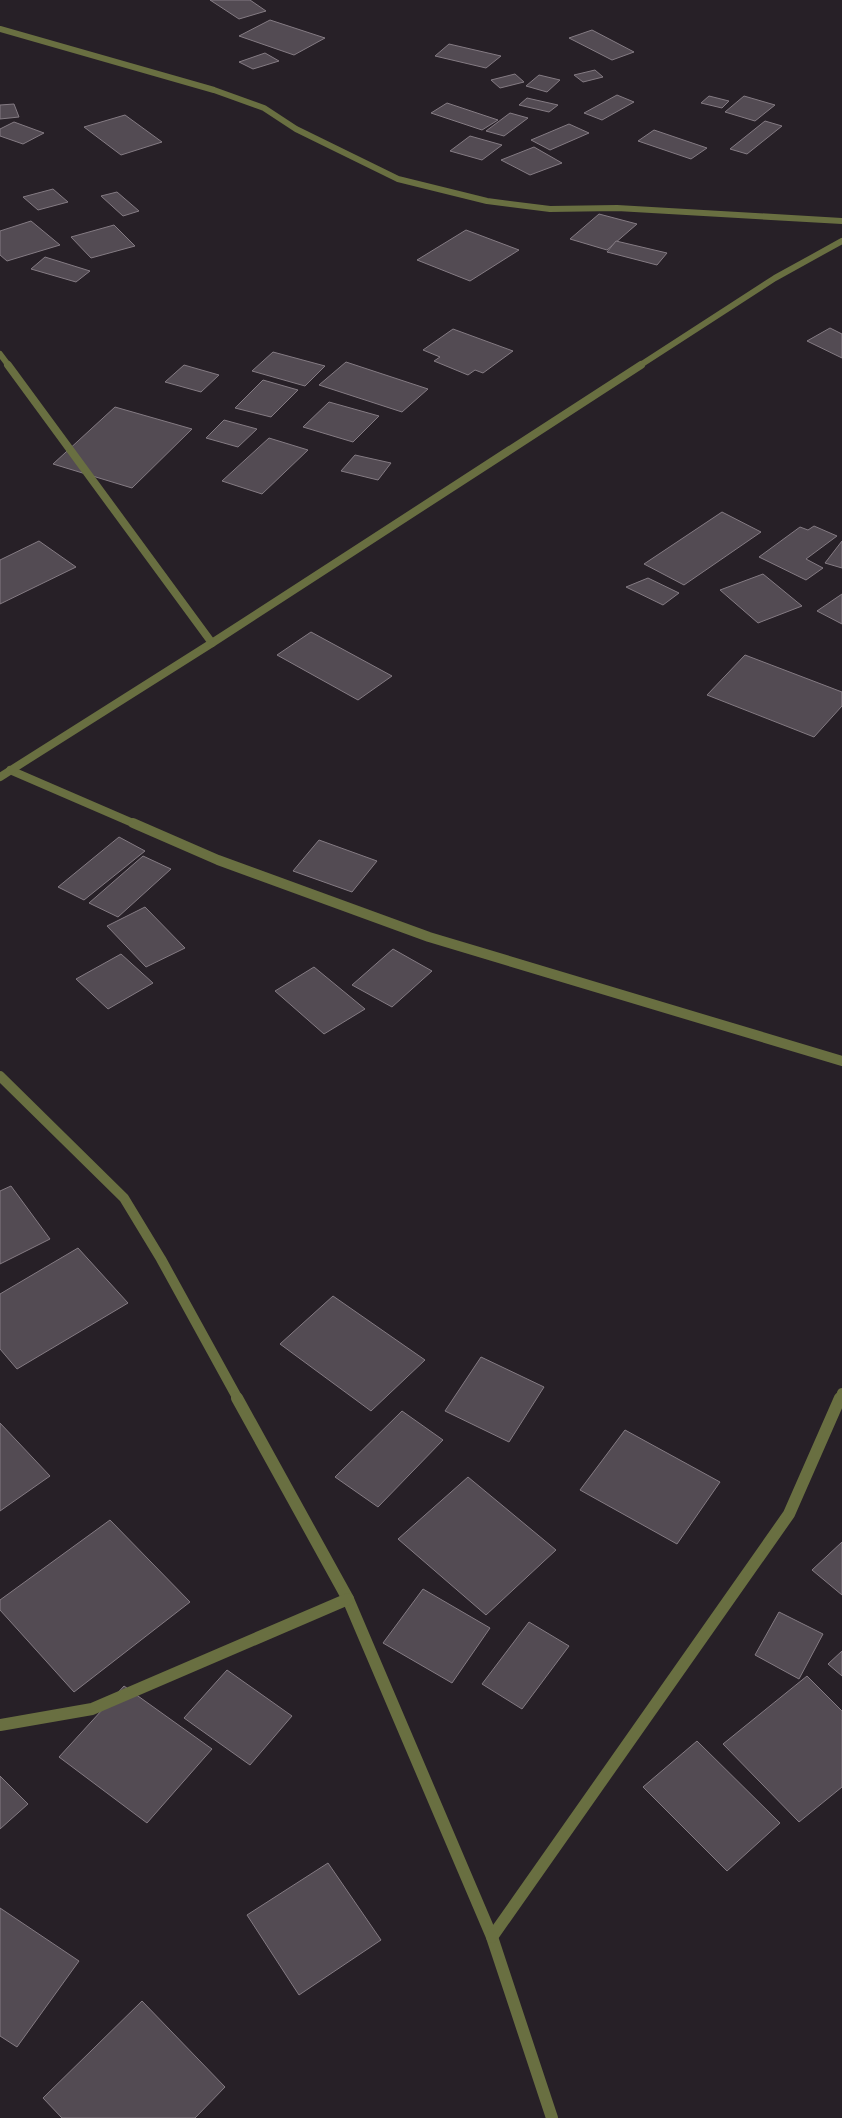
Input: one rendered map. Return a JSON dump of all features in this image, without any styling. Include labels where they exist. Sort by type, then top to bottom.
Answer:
[{"type":"street","points":[[0,29],[214,90],[264,108],[296,129],[398,179],[487,202],[550,209],[617,208],[842,221]]},
{"type":"street","points":[[0,777],[212,642],[775,278],[842,241]]},
{"type":"street","points":[[0,354],[212,642]]},
{"type":"street","points":[[10,770],[218,860],[430,937],[842,1061]]},
{"type":"street","points":[[0,1076],[124,1198],[161,1259],[348,1599],[492,1937],[552,2118]]},
{"type":"street","points":[[492,1937],[789,1514],[836,1413],[842,1393]]},
{"type":"street","points":[[0,1725],[92,1709],[348,1599]]},
{"type":"building","points":[[210,0],[250,0],[266,11],[239,19]]},
{"type":"building","points":[[270,20],[325,38],[294,55],[239,36]]},
{"type":"building","points":[[592,30],[634,52],[612,60],[569,38]]},
{"type":"building","points":[[449,44],[501,56],[486,68],[435,56]]},
{"type":"building","points":[[265,53],[279,61],[253,69],[239,62]]},
{"type":"building","points":[[595,70],[603,77],[583,82],[574,75]]},
{"type":"building","points":[[515,74],[524,82],[500,88],[491,80]]},
{"type":"building","points":[[539,75],[560,80],[547,92],[526,86]]},
{"type":"building","points":[[617,95],[634,102],[602,120],[584,113]]},
{"type":"building","points":[[709,96],[729,101],[722,108],[701,103]]},
{"type":"building","points":[[744,96],[775,105],[755,121],[725,112]]},
{"type":"building","points":[[527,98],[558,105],[549,112],[519,105]]},
{"type":"building","points":[[447,103],[498,120],[482,130],[431,113]]},
{"type":"building","points":[[14,104],[19,117],[0,119],[0,105]]},
{"type":"building","points":[[510,113],[528,118],[504,136],[486,131]]},
{"type":"building","points":[[125,115],[162,142],[121,155],[84,127]]},
{"type":"building","points":[[765,121],[782,126],[747,154],[730,149]]},
{"type":"building","points":[[14,122],[44,133],[23,144],[0,136],[0,129]]},
{"type":"building","points":[[569,124],[589,133],[550,150],[531,140]]},
{"type":"building","points":[[654,130],[707,148],[691,159],[638,141]]},
{"type":"building","points":[[470,136],[502,145],[482,160],[450,151]]},
{"type":"building","points":[[534,147],[562,163],[530,175],[501,160]]},
{"type":"building","points":[[53,189],[68,202],[38,210],[23,197]]},
{"type":"building","points":[[117,192],[139,211],[123,216],[101,196]]},
{"type":"building","points":[[599,214],[637,224],[607,250],[570,239]]},
{"type":"building","points":[[31,221],[60,245],[7,261],[0,255],[0,231]]},
{"type":"building","points":[[114,225],[135,246],[91,258],[71,237]]},
{"type":"building","points":[[466,230],[519,250],[470,281],[417,260]]},
{"type":"building","points":[[616,241],[667,253],[657,265],[607,252]]},
{"type":"building","points":[[45,257],[90,271],[76,282],[31,269]]},
{"type":"building","points":[[830,328],[842,334],[842,358],[807,341]]},
{"type":"building","points":[[453,329],[513,351],[483,373],[475,370],[468,375],[434,361],[440,357],[423,350]]},
{"type":"building","points":[[273,352],[325,366],[305,386],[252,371]]},
{"type":"building","points":[[346,362],[428,389],[402,412],[319,385]]},
{"type":"building","points":[[184,365],[219,375],[201,392],[165,382]]},
{"type":"building","points":[[263,380],[298,390],[271,417],[235,408]]},
{"type":"building","points":[[329,402],[379,416],[353,442],[303,427]]},
{"type":"building","points":[[115,407],[192,429],[132,488],[53,464]]},
{"type":"building","points":[[224,420],[257,429],[238,447],[206,438]]},
{"type":"building","points":[[269,438],[308,450],[262,494],[222,481]]},
{"type":"building","points":[[355,455],[391,463],[378,480],[341,471]]},
{"type":"building","points":[[722,512],[761,532],[684,585],[644,564]]},
{"type":"building","points":[[814,526],[837,536],[806,559],[823,568],[806,580],[759,557],[800,527],[808,530]]},
{"type":"building","points":[[39,541],[76,567],[0,604],[0,560]]},
{"type":"building","points":[[842,541],[842,568],[825,563]]},
{"type":"building","points":[[763,574],[802,606],[758,623],[720,590]]},
{"type":"building","points":[[648,578],[679,593],[663,605],[626,587]]},
{"type":"building","points":[[842,594],[842,624],[817,611]]},
{"type":"building","points":[[311,632],[392,676],[358,700],[277,655]]},
{"type":"building","points":[[745,655],[842,692],[842,706],[814,737],[707,695]]},
{"type":"building","points":[[119,837],[145,851],[84,900],[58,887]]},
{"type":"building","points":[[319,840],[377,861],[352,892],[293,871]]},
{"type":"building","points":[[143,856],[171,869],[118,917],[89,903]]},
{"type":"building","points":[[145,907],[185,948],[146,967],[107,926]]},
{"type":"building","points":[[393,949],[432,971],[392,1007],[352,985]]},
{"type":"building","points":[[121,954],[153,983],[108,1009],[76,979]]},
{"type":"building","points":[[314,967],[365,1009],[324,1034],[275,991]]},
{"type":"building","points":[[11,1186],[50,1239],[0,1264],[0,1191]]},
{"type":"building","points":[[78,1248],[128,1303],[17,1369],[0,1349],[0,1294]]},
{"type":"building","points":[[333,1296],[425,1360],[371,1411],[280,1344]]},
{"type":"building","points":[[481,1357],[544,1387],[509,1442],[445,1411]]},
{"type":"building","points":[[402,1411],[443,1440],[378,1507],[335,1477]]},
{"type":"building","points":[[0,1423],[50,1476],[0,1511]]},
{"type":"building","points":[[625,1430],[720,1482],[677,1544],[580,1490]]},
{"type":"building","points":[[468,1477],[556,1550],[486,1615],[398,1539]]},
{"type":"building","points":[[110,1520],[190,1602],[74,1692],[0,1610],[0,1600]]},
{"type":"building","points":[[842,1542],[842,1595],[812,1570]]},
{"type":"building","points":[[423,1589],[490,1628],[452,1683],[383,1643]]},
{"type":"building","points":[[779,1612],[823,1634],[799,1679],[755,1655]]},
{"type":"building","points":[[529,1622],[569,1646],[522,1709],[482,1684]]},
{"type":"building","points":[[842,1651],[842,1676],[828,1664]]},
{"type":"building","points":[[227,1670],[292,1716],[250,1765],[184,1718]]},
{"type":"building","points":[[807,1676],[842,1711],[842,1787],[799,1822],[723,1744]]},
{"type":"building","points":[[124,1686],[212,1749],[147,1823],[59,1757]]},
{"type":"building","points":[[697,1741],[780,1823],[727,1871],[643,1787]]},
{"type":"building","points":[[0,1776],[28,1804],[0,1829]]},
{"type":"building","points":[[328,1863],[381,1940],[299,1995],[247,1915]]},
{"type":"building","points":[[0,1908],[79,1961],[17,2047],[0,2036]]},
{"type":"building","points":[[142,2001],[225,2087],[195,2118],[62,2118],[43,2098]]}]
